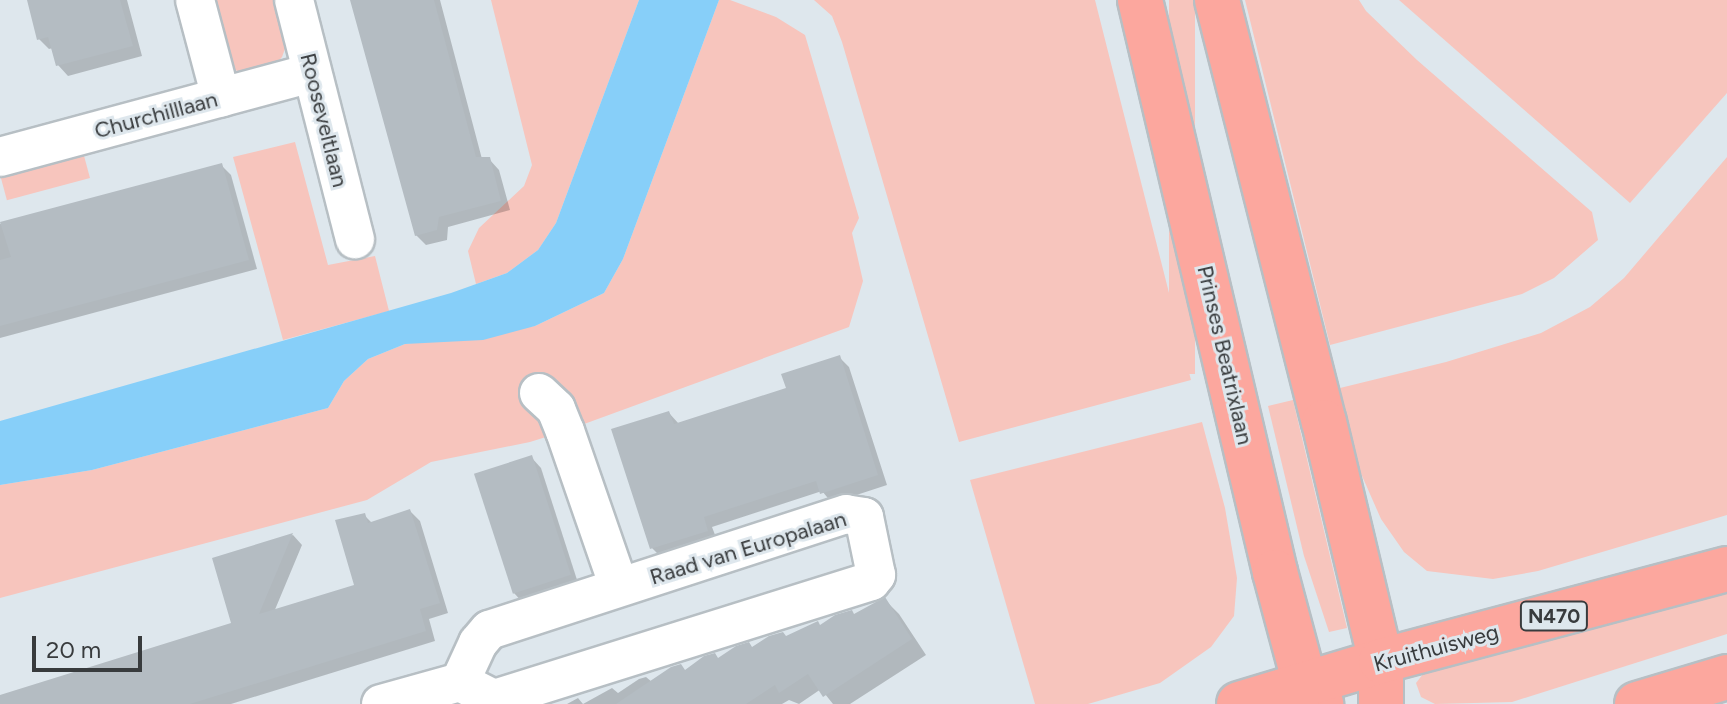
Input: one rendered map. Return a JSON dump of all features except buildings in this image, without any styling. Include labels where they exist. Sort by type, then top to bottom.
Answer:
[{"type":"main road","name":"Prinses Beatrixlaan","points":[[1140,0],[1273,563],[1313,694]]},
{"type":"main road","points":[[1217,0],[1381,661],[1381,704]]},
{"type":"main road","name":"Kruithuisweg","points":[[1239,704],[1313,694],[1381,661],[1727,569]]},
{"type":"main road","points":[[1637,704],[1727,677]]},
{"type":"street","points":[[195,0],[221,98]]},
{"type":"street","name":"Rooseveltlaan","points":[[294,0],[355,239]]},
{"type":"street","name":"Churchilllaan","points":[[0,157],[312,73]]},
{"type":"street","points":[[539,393],[556,409],[619,587]]},
{"type":"street","name":"Raad van Europalaan","points":[[846,514],[864,517],[876,575],[871,581],[494,699],[460,682],[478,643],[489,630],[846,514]]},
{"type":"street","points":[[381,704],[460,682]]},
{"type":"shaded area","points":[[209,0],[274,0],[286,46],[274,66],[242,73],[231,68]]},
{"type":"shaded area","points":[[491,0],[639,0],[556,223],[538,250],[507,273],[476,284],[468,251],[479,228],[524,186],[532,165]]},
{"type":"shaded area","points":[[719,0],[730,0],[776,17],[805,35],[859,218],[852,233],[863,281],[849,327],[565,431],[530,442],[431,462],[367,500],[0,598],[0,485],[92,470],[328,408],[344,381],[368,359],[405,344],[535,326],[604,293],[623,259]]},
{"type":"shaded area","points":[[814,0],[1095,0],[1191,380],[959,442],[842,42],[832,16]]},
{"type":"shaded area","points":[[1169,0],[1195,0],[1195,374],[1169,374]]},
{"type":"shaded area","points":[[1245,0],[1359,0],[1366,11],[1417,60],[1592,212],[1598,240],[1554,278],[1522,294],[1330,345]]},
{"type":"shaded area","points":[[1399,0],[1727,0],[1727,93],[1630,203]]},
{"type":"shaded area","points":[[295,142],[328,265],[375,256],[389,311],[283,340],[233,157]]},
{"type":"shaded area","points":[[83,152],[90,178],[7,200],[0,174]]},
{"type":"shaded area","points":[[1727,157],[1727,515],[1538,571],[1493,579],[1427,571],[1404,552],[1381,519],[1359,469],[1340,388],[1446,362],[1541,333],[1590,307],[1624,278]]},
{"type":"shaded area","points":[[1293,400],[1347,628],[1329,632],[1304,556],[1268,406]]},
{"type":"shaded area","points":[[1202,422],[1225,508],[1237,578],[1234,616],[1211,647],[1160,683],[1088,704],[1035,704],[970,480]]},
{"type":"shaded area","points":[[1727,579],[1727,634],[1512,702],[1435,704],[1421,697],[1416,683],[1427,669]]},
{"type":"water","points":[[639,0],[719,0],[623,259],[604,293],[535,326],[483,340],[405,344],[368,359],[344,381],[328,408],[92,470],[0,485],[0,421],[451,293],[507,273],[538,250],[556,223]]}]
